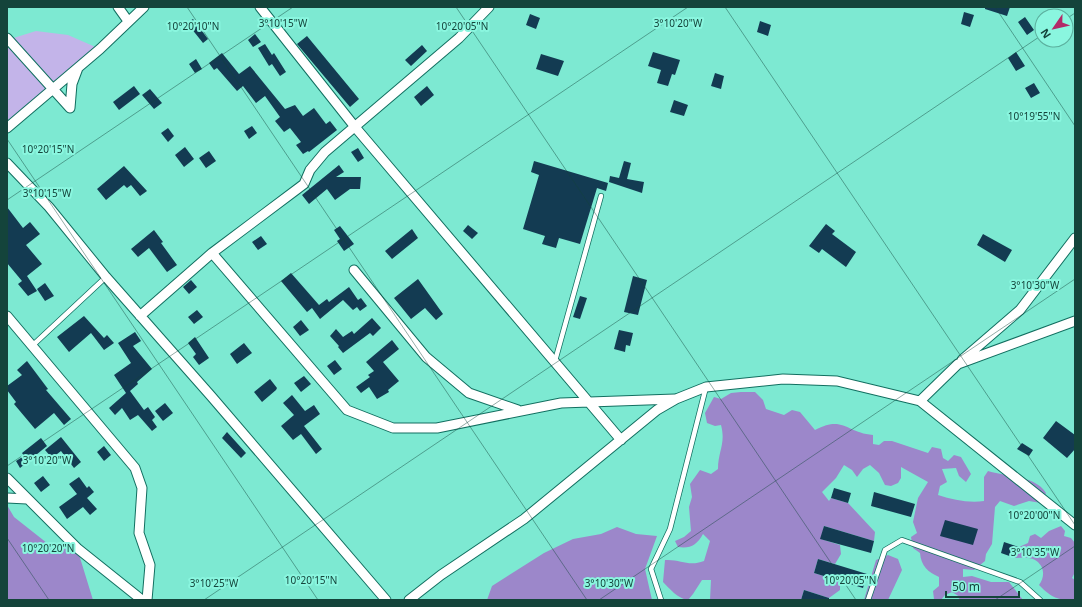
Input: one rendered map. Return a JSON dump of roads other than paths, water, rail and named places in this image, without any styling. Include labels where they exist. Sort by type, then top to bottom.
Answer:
[{"type":"street","points":[[118,7],[128,22]]},
{"type":"street","points":[[7,128],[52,90],[144,7]]},
{"type":"street","points":[[260,7],[355,127],[621,440]]},
{"type":"street","points":[[140,316],[212,253],[304,184],[310,170],[325,152],[459,38],[489,7]]},
{"type":"street","points":[[7,38],[52,90],[70,108],[72,84],[78,67]]},
{"type":"street","points":[[7,163],[49,207],[106,277],[211,396],[386,600]]},
{"type":"street","points":[[920,401],[958,364],[1020,310],[1075,238]]},
{"type":"street","points":[[212,253],[347,410],[393,428],[437,428],[518,410],[561,403],[676,399]]},
{"type":"street","points":[[354,270],[426,357],[469,393],[518,410]]},
{"type":"street","points":[[7,316],[135,468],[142,488],[140,532],[150,565],[147,600]]},
{"type":"street","points":[[958,364],[1075,320]]},
{"type":"street","points":[[409,600],[441,575],[524,519],[657,410],[676,399],[706,387],[783,379],[838,381],[920,401],[1075,525]]},
{"type":"street","points":[[7,478],[77,548],[142,600]]},
{"type":"street","points":[[7,498],[27,499]]},
{"type":"lane","points":[[555,361],[601,196]]},
{"type":"lane","points":[[32,346],[106,277]]},
{"type":"lane","points":[[661,600],[651,569],[670,529],[706,387]]},
{"type":"lane","points":[[868,600],[885,550],[902,540],[1020,582],[1040,600]]}]
